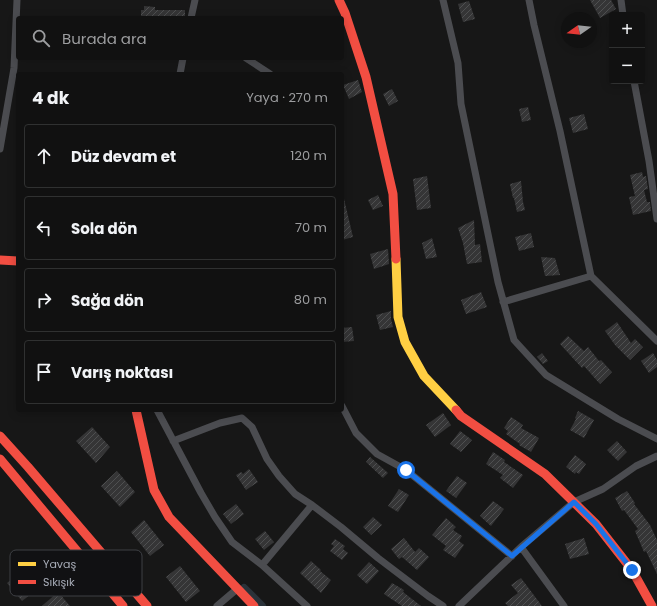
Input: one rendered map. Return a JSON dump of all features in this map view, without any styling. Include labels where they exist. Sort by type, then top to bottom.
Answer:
[{"type":"street","points":[[0,149],[14,68],[16,0]]},
{"type":"street","points":[[191,16],[195,0]]},
{"type":"street","points":[[339,0],[345,13],[366,76],[393,194],[398,317],[405,342],[424,376],[461,416],[545,474],[596,524],[632,570],[652,606]]},
{"type":"street","points":[[443,0],[458,63],[460,104],[498,282],[514,340],[546,375],[618,419],[657,439]]},
{"type":"street","points":[[529,0],[560,131],[591,276],[657,341]]},
{"type":"street","points":[[621,0],[623,12]]},
{"type":"street","points":[[180,72],[183,60]]},
{"type":"street","points":[[249,60],[267,72]]},
{"type":"street","points":[[635,84],[649,161],[657,219]]},
{"type":"street","points":[[0,260],[16,261]]},
{"type":"street","points":[[503,302],[591,276]]},
{"type":"street","points":[[344,410],[356,433],[377,454],[406,470],[512,556]]},
{"type":"street","points":[[136,412],[154,490],[168,517],[254,606]]},
{"type":"street","points":[[158,412],[201,493],[232,542],[262,565],[306,606]]},
{"type":"street","points":[[173,441],[220,423],[242,418],[252,427],[268,459],[279,476],[295,494],[312,505],[378,558],[443,606]]},
{"type":"street","points":[[0,436],[99,550]]},
{"type":"street","points":[[459,606],[521,547],[574,502],[603,489],[636,466],[657,456]]},
{"type":"street","points":[[0,459],[76,550]]},
{"type":"street","points":[[262,565],[312,505]]},
{"type":"street","points":[[521,547],[564,606]]},
{"type":"street","points":[[217,606],[237,589]]},
{"type":"street","points":[[115,596],[123,606]]},
{"type":"street","points":[[138,596],[147,606]]},
{"type":"building","points":[[590,0],[611,0],[616,9],[600,18]]},
{"type":"building","points":[[469,1],[475,19],[463,22],[458,4]]},
{"type":"building","points":[[144,6],[155,7],[155,10],[185,10],[185,16],[141,16],[141,10],[144,10]]},
{"type":"building","points":[[358,80],[362,92],[349,99],[344,85]]},
{"type":"building","points":[[392,89],[398,101],[389,106],[383,94]]},
{"type":"building","points":[[528,107],[531,120],[522,122],[519,109]]},
{"type":"building","points":[[584,114],[588,129],[573,133],[569,118]]},
{"type":"building","points":[[642,172],[643,177],[646,176],[648,189],[644,190],[647,202],[650,202],[651,211],[633,215],[629,197],[635,196],[630,175]]},
{"type":"building","points":[[427,176],[431,208],[417,210],[413,179]]},
{"type":"building","points":[[521,181],[525,210],[517,212],[510,184]]},
{"type":"building","points":[[378,195],[383,206],[373,210],[368,200]]},
{"type":"building","points":[[344,199],[353,237],[344,239]]},
{"type":"building","points":[[474,220],[475,245],[480,244],[482,262],[467,264],[463,243],[458,228]]},
{"type":"building","points":[[531,233],[534,247],[519,251],[515,237]]},
{"type":"building","points":[[432,238],[437,257],[426,259],[422,243]]},
{"type":"building","points":[[388,249],[389,264],[374,269],[370,254]]},
{"type":"building","points":[[541,257],[555,258],[560,275],[545,276]]},
{"type":"building","points":[[481,292],[487,307],[466,314],[461,300]]},
{"type":"building","points":[[391,311],[393,327],[380,330],[376,315]]},
{"type":"building","points":[[617,322],[631,343],[635,339],[643,347],[630,360],[615,345],[605,331]]},
{"type":"building","points":[[352,327],[354,341],[344,342],[344,328]]},
{"type":"building","points":[[568,336],[584,351],[588,347],[599,361],[601,360],[612,372],[600,384],[584,366],[582,368],[560,344]]},
{"type":"building","points":[[542,353],[548,361],[543,364],[537,357]]},
{"type":"building","points":[[653,353],[657,360],[657,367],[649,373],[641,361]]},
{"type":"building","points":[[578,411],[594,420],[584,438],[570,430],[576,419],[575,418]]},
{"type":"building","points":[[443,413],[451,425],[435,437],[426,425]]},
{"type":"building","points":[[511,417],[523,425],[521,428],[539,438],[531,452],[519,445],[520,444],[506,434],[508,431],[504,428]]},
{"type":"building","points":[[92,427],[110,447],[96,463],[76,441]]},
{"type":"building","points":[[460,431],[472,440],[461,452],[450,444]]},
{"type":"building","points":[[617,441],[627,452],[618,461],[607,450]]},
{"type":"building","points":[[493,452],[505,460],[504,462],[523,475],[513,488],[500,478],[503,475],[486,464]]},
{"type":"building","points":[[575,455],[586,464],[579,474],[576,472],[575,474],[566,467]]},
{"type":"building","points":[[370,457],[388,473],[383,478],[366,462]]},
{"type":"building","points":[[249,469],[258,482],[246,490],[236,475],[241,472],[243,474]]},
{"type":"building","points":[[117,471],[135,492],[120,507],[101,486]]},
{"type":"building","points":[[457,476],[467,483],[456,498],[446,491]]},
{"type":"building","points":[[399,489],[409,495],[398,512],[388,506]]},
{"type":"building","points":[[627,491],[635,503],[634,504],[650,525],[657,540],[657,574],[646,551],[644,552],[635,531],[638,529],[624,510],[622,511],[615,498]]},
{"type":"building","points":[[493,501],[504,509],[491,526],[480,516]]},
{"type":"building","points":[[236,504],[244,514],[231,524],[223,514]]},
{"type":"building","points":[[373,517],[382,525],[371,535],[363,527]]},
{"type":"building","points":[[446,518],[456,527],[453,530],[462,536],[459,541],[464,545],[455,558],[443,550],[446,546],[432,535]]},
{"type":"building","points":[[144,520],[164,545],[150,556],[131,532]]},
{"type":"building","points":[[265,531],[274,542],[264,550],[255,539]]},
{"type":"building","points":[[404,538],[415,552],[419,548],[429,557],[417,570],[402,557],[399,559],[391,549]]},
{"type":"building","points":[[584,538],[589,554],[570,559],[565,544]]},
{"type":"building","points":[[335,539],[345,546],[343,549],[348,553],[342,560],[330,551],[334,546],[331,544]]},
{"type":"building","points":[[311,561],[331,580],[321,593],[300,573]]},
{"type":"building","points":[[369,562],[379,571],[367,584],[357,575]]},
{"type":"building","points":[[180,566],[200,591],[186,602],[166,577]]},
{"type":"building","points":[[521,578],[542,606],[508,606],[505,603],[518,593],[511,585]]},
{"type":"building","points":[[392,583],[404,590],[403,592],[421,606],[402,606],[384,594]]},
{"type":"building","points":[[18,596],[28,596],[22,601]]},
{"type":"building","points":[[53,596],[61,596],[70,606],[42,606]]},
{"type":"waterway","points":[[244,588],[262,606]]},
{"type":"traffic: slow","points":[[396,259],[398,317],[405,342],[424,376],[456,410]]},
{"type":"traffic: jam","points":[[339,0],[345,13],[366,77],[393,194],[396,259]]},
{"type":"traffic: jam","points":[[0,260],[16,261]]},
{"type":"traffic: jam","points":[[456,410],[461,416],[545,474],[596,524],[632,570],[652,606]]},
{"type":"traffic: jam","points":[[136,412],[154,490],[169,517],[254,606]]},
{"type":"traffic: jam","points":[[0,436],[99,550]]},
{"type":"traffic: jam","points":[[0,459],[76,550]]},
{"type":"traffic: jam","points":[[115,596],[123,606]]},
{"type":"traffic: jam","points":[[138,596],[147,606]]},
{"type":"route","points":[[406,470],[512,556],[574,502],[596,524],[632,570]]}]
